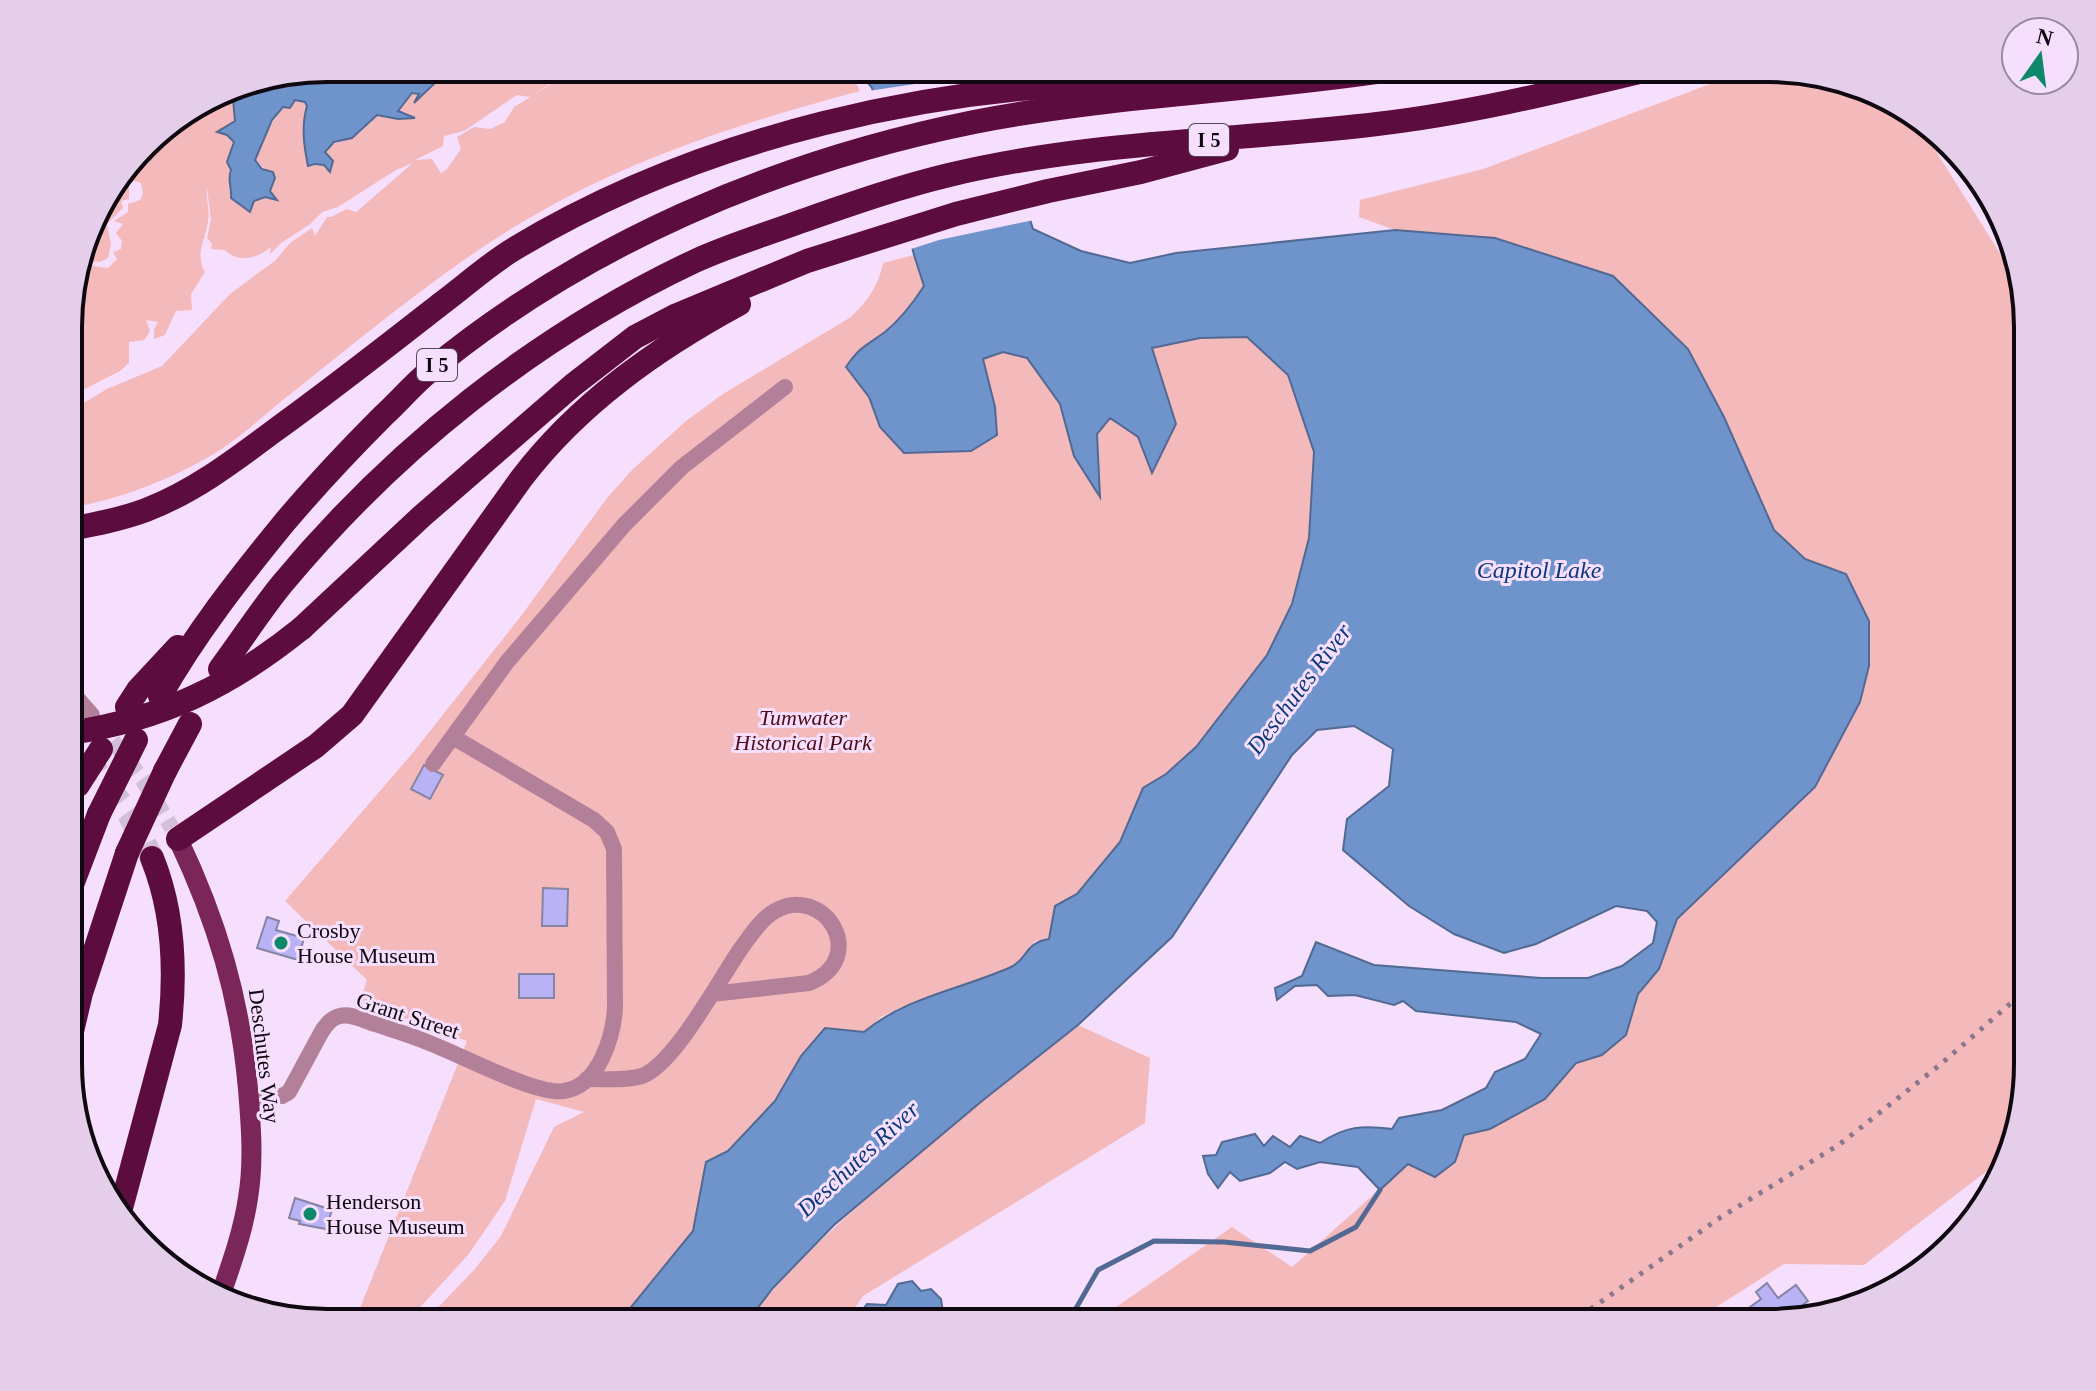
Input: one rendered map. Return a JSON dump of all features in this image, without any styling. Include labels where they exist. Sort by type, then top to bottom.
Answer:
[{"type":"highway","points":[[82,526],[147,509],[211,477],[292,419],[513,249],[595,204],[679,169],[807,128],[957,97],[1301,82]]},
{"type":"highway","name":"I 5","points":[[220,669],[280,586],[348,511],[417,444],[485,388],[577,325],[699,259],[831,209],[949,175],[1133,146],[1381,124],[1533,98],[1599,82]]},
{"type":"highway","name":"I 5","points":[[160,696],[195,639],[234,586],[327,472],[423,376],[534,295],[654,228],[780,174],[911,136],[1125,91]]},
{"type":"highway","points":[[84,747],[113,725],[187,701],[241,675],[302,628],[422,516],[573,385],[635,337],[677,315],[844,248],[956,214],[1141,172],[1285,133]]},
{"type":"highway","points":[[175,833],[316,746],[352,715],[539,455],[574,418],[673,342],[748,300],[837,260],[844,248]]},
{"type":"highway","points":[[127,707],[138,690],[234,586]]},
{"type":"highway","points":[[82,990],[127,853],[190,724]]},
{"type":"highway","points":[[82,859],[99,814],[136,740]]},
{"type":"highway","points":[[123,1198],[170,1025],[173,943],[165,898],[152,858]]},
{"type":"main road","name":"Deschutes Way","points":[[175,833],[212,918],[232,981],[245,1055],[251,1156],[248,1198],[224,1286]]},
{"type":"street","points":[[433,764],[507,662],[624,525],[682,467],[785,387]]},
{"type":"street","points":[[82,704],[92,715]]},
{"type":"street","points":[[453,737],[594,820],[607,832],[614,849],[614,1020],[604,1052],[587,1079]]},
{"type":"street","points":[[587,1079],[639,1077],[656,1069],[712,994],[757,926],[775,911],[792,906],[810,907],[824,914],[835,928],[839,957],[822,978],[809,983],[712,994]]},
{"type":"street","name":"Grant Street","points":[[249,1099],[282,1096],[289,1092],[328,1022],[340,1016],[355,1017],[425,1040],[550,1091],[573,1089],[587,1079]]},
{"type":"green space","points":[[433,82],[553,82],[530,97],[517,95],[464,131],[444,136],[443,146],[415,160],[432,159],[441,173],[461,149],[457,137],[474,127],[490,129],[505,122],[514,107],[557,82],[855,82],[860,91],[703,139],[604,179],[556,203],[439,278],[217,452],[146,487],[82,505],[82,404],[107,389],[162,366],[230,294],[276,260],[290,243],[312,228],[315,236],[327,217],[347,209],[356,212],[413,163],[396,170],[338,207],[322,212],[270,254],[271,247],[248,258],[211,249],[212,244],[207,238],[211,220],[207,188],[207,228],[201,253],[205,272],[191,294],[192,310],[176,311],[165,335],[154,339],[158,322],[146,320],[150,331],[144,340],[129,342],[129,363],[82,390],[84,295],[90,264],[108,268],[117,259],[113,252],[121,249],[122,241],[116,233],[123,224],[114,221],[128,212],[128,204],[140,200],[143,194],[141,183],[130,183],[143,166],[178,133],[233,101],[235,122],[227,135],[234,142],[230,180],[235,196],[250,211],[253,201],[265,197],[275,199],[270,191],[275,178],[255,160],[274,120],[295,100],[305,102],[307,106],[304,118],[309,166],[324,165],[330,147],[356,135],[377,115],[398,119],[412,117],[398,111],[412,93],[420,94],[418,99]]},
{"type":"green space","points":[[1716,82],[1769,82],[1816,87],[1877,107],[1905,123],[1932,145],[2005,261],[2013,311],[2013,1080],[2001,1142],[1990,1168],[1864,1265],[1784,1264],[1715,1308],[1114,1308],[1232,1227],[1292,1267],[1408,1164],[1455,1162],[1464,1135],[1490,1129],[1545,1099],[1576,1063],[1602,1055],[1626,1036],[1638,994],[1659,969],[1677,919],[1723,872],[1846,574],[1805,559],[1774,530],[1688,349],[1613,276],[1495,238],[1395,230],[1359,217],[1360,200],[1483,169]]},
{"type":"green space","points":[[129,184],[129,199],[121,201],[123,208],[107,224],[111,245],[108,258],[100,262],[91,261],[95,249],[115,205]]},
{"type":"green space","name":"Tumwater Historical Park","points":[[914,255],[924,286],[896,322],[859,350],[846,367],[869,397],[880,427],[988,377],[983,359],[1003,352],[1027,357],[1060,405],[1074,456],[1099,496],[1097,434],[1111,418],[1138,437],[1152,348],[1200,338],[1247,337],[1288,375],[1314,452],[1309,538],[1292,604],[1267,655],[1196,747],[1166,774],[1143,788],[1120,842],[1077,894],[1055,906],[1049,939],[1035,941],[1015,966],[902,1007],[881,1017],[864,1032],[825,1029],[801,1056],[775,1101],[728,1151],[707,1162],[693,1231],[630,1309],[437,1309],[501,1236],[554,1127],[584,1112],[536,1099],[505,1201],[468,1255],[419,1309],[360,1309],[467,1041],[360,1002],[367,980],[285,901],[411,755],[521,616],[607,498],[631,471],[686,421],[723,394],[851,317],[872,293],[883,263]]},
{"type":"green space","points":[[1078,1025],[1150,1058],[1145,1123],[863,1296],[855,1309],[758,1309],[802,1259],[843,1220]]},
{"type":"water","points":[[327,82],[436,82],[414,103],[419,94],[412,93],[398,111],[415,118],[377,115],[352,138],[334,142],[325,152],[333,161],[330,172],[324,165],[308,166],[304,136],[305,102],[295,100],[290,108],[283,107],[272,120],[255,160],[262,169],[273,172],[275,178],[270,191],[277,200],[265,197],[254,201],[250,212],[231,198],[231,170],[227,162],[234,142],[227,135],[217,132],[235,121],[233,101],[264,90]]},
{"type":"water","name":"Capitol Lake","points":[[867,82],[987,82],[1033,229],[1081,251],[1130,263],[1176,253],[1395,230],[1495,238],[1613,276],[1688,349],[1724,417],[1774,530],[1805,559],[1846,574],[1869,621],[1869,666],[1860,702],[1815,787],[1677,919],[1659,969],[1638,994],[1626,1035],[1602,1055],[1576,1063],[1545,1099],[1490,1129],[1464,1135],[1455,1162],[1435,1177],[1408,1164],[1380,1190],[1358,1167],[1320,1162],[1297,1169],[1285,1162],[1270,1173],[1240,1181],[1230,1172],[1218,1188],[1208,1174],[1203,1156],[1216,1155],[1222,1142],[1255,1134],[1264,1146],[1273,1136],[1290,1147],[1300,1136],[1320,1143],[1354,1128],[1392,1129],[1399,1118],[1442,1110],[1486,1088],[1495,1072],[1525,1059],[1541,1034],[1516,1022],[1416,1011],[1403,1001],[1394,1005],[1355,995],[1328,996],[1317,985],[1295,986],[1277,1000],[1275,988],[1302,976],[1316,942],[1374,965],[1541,978],[1588,978],[1622,966],[1653,943],[1657,922],[1647,911],[1616,906],[1536,944],[1504,953],[1454,934],[1409,906],[1343,850],[1347,819],[1389,786],[1393,749],[1354,726],[1317,730],[1292,755],[1172,937],[1078,1025],[834,1225],[757,1309],[630,1309],[693,1231],[706,1162],[728,1151],[775,1101],[801,1056],[825,1028],[864,1032],[916,1002],[1011,967],[1035,944],[1049,939],[1055,906],[1077,894],[1120,842],[1143,788],[1166,774],[1196,747],[1267,655],[1292,604],[1309,538],[1314,452],[1288,375],[1247,337],[1200,338],[1152,348],[1176,424],[1152,473],[1138,437],[1110,418],[1097,434],[1100,497],[1074,456],[1060,404],[1027,358],[1003,352],[983,359],[995,407],[997,435],[971,451],[904,453],[880,427],[869,397],[846,367],[859,350],[896,322],[924,286],[872,88]]},
{"type":"water","points":[[912,1281],[921,1291],[931,1289],[941,1299],[942,1309],[864,1309],[867,1304],[886,1305],[898,1284]]},
{"type":"pier","points":[[928,82],[992,82],[1034,220],[939,240],[908,250],[868,91]]},
{"type":"building","points":[[424,765],[443,775],[430,799],[411,789]]},
{"type":"building","points":[[543,888],[568,889],[567,926],[542,926]]},
{"type":"building","name":"Crosby House Museum","points":[[267,917],[279,921],[276,930],[304,938],[298,960],[257,948]]},
{"type":"building","points":[[519,974],[554,974],[554,998],[519,998]]},
{"type":"building","name":"Henderson House Museum","points":[[295,1198],[332,1210],[326,1229],[299,1224],[300,1221],[289,1218]]},
{"type":"building","points":[[1767,1283],[1778,1298],[1796,1285],[1808,1301],[1800,1307],[1749,1308],[1761,1299],[1756,1292]]},
{"type":"waterway","points":[[1076,1308],[1098,1270],[1154,1241],[1224,1242],[1310,1251],[1356,1227],[1380,1190]]},
{"type":"tunnel","points":[[98,722],[143,780],[172,828]]},
{"type":"tunnel","points":[[84,755],[129,814],[152,858]]},
{"type":"railway","points":[[1592,1308],[1721,1217],[1840,1144],[1941,1064],[2013,1001]]},
{"type":"place","name":"Crosby House Museum","points":[[281,943]]},
{"type":"place","name":"Henderson House Museum","points":[[310,1214]]},
{"type":"water label","name":"Deschutes River","points":[[1299,689]]},
{"type":"water label","name":"Deschutes River","points":[[858,1159]]}]
